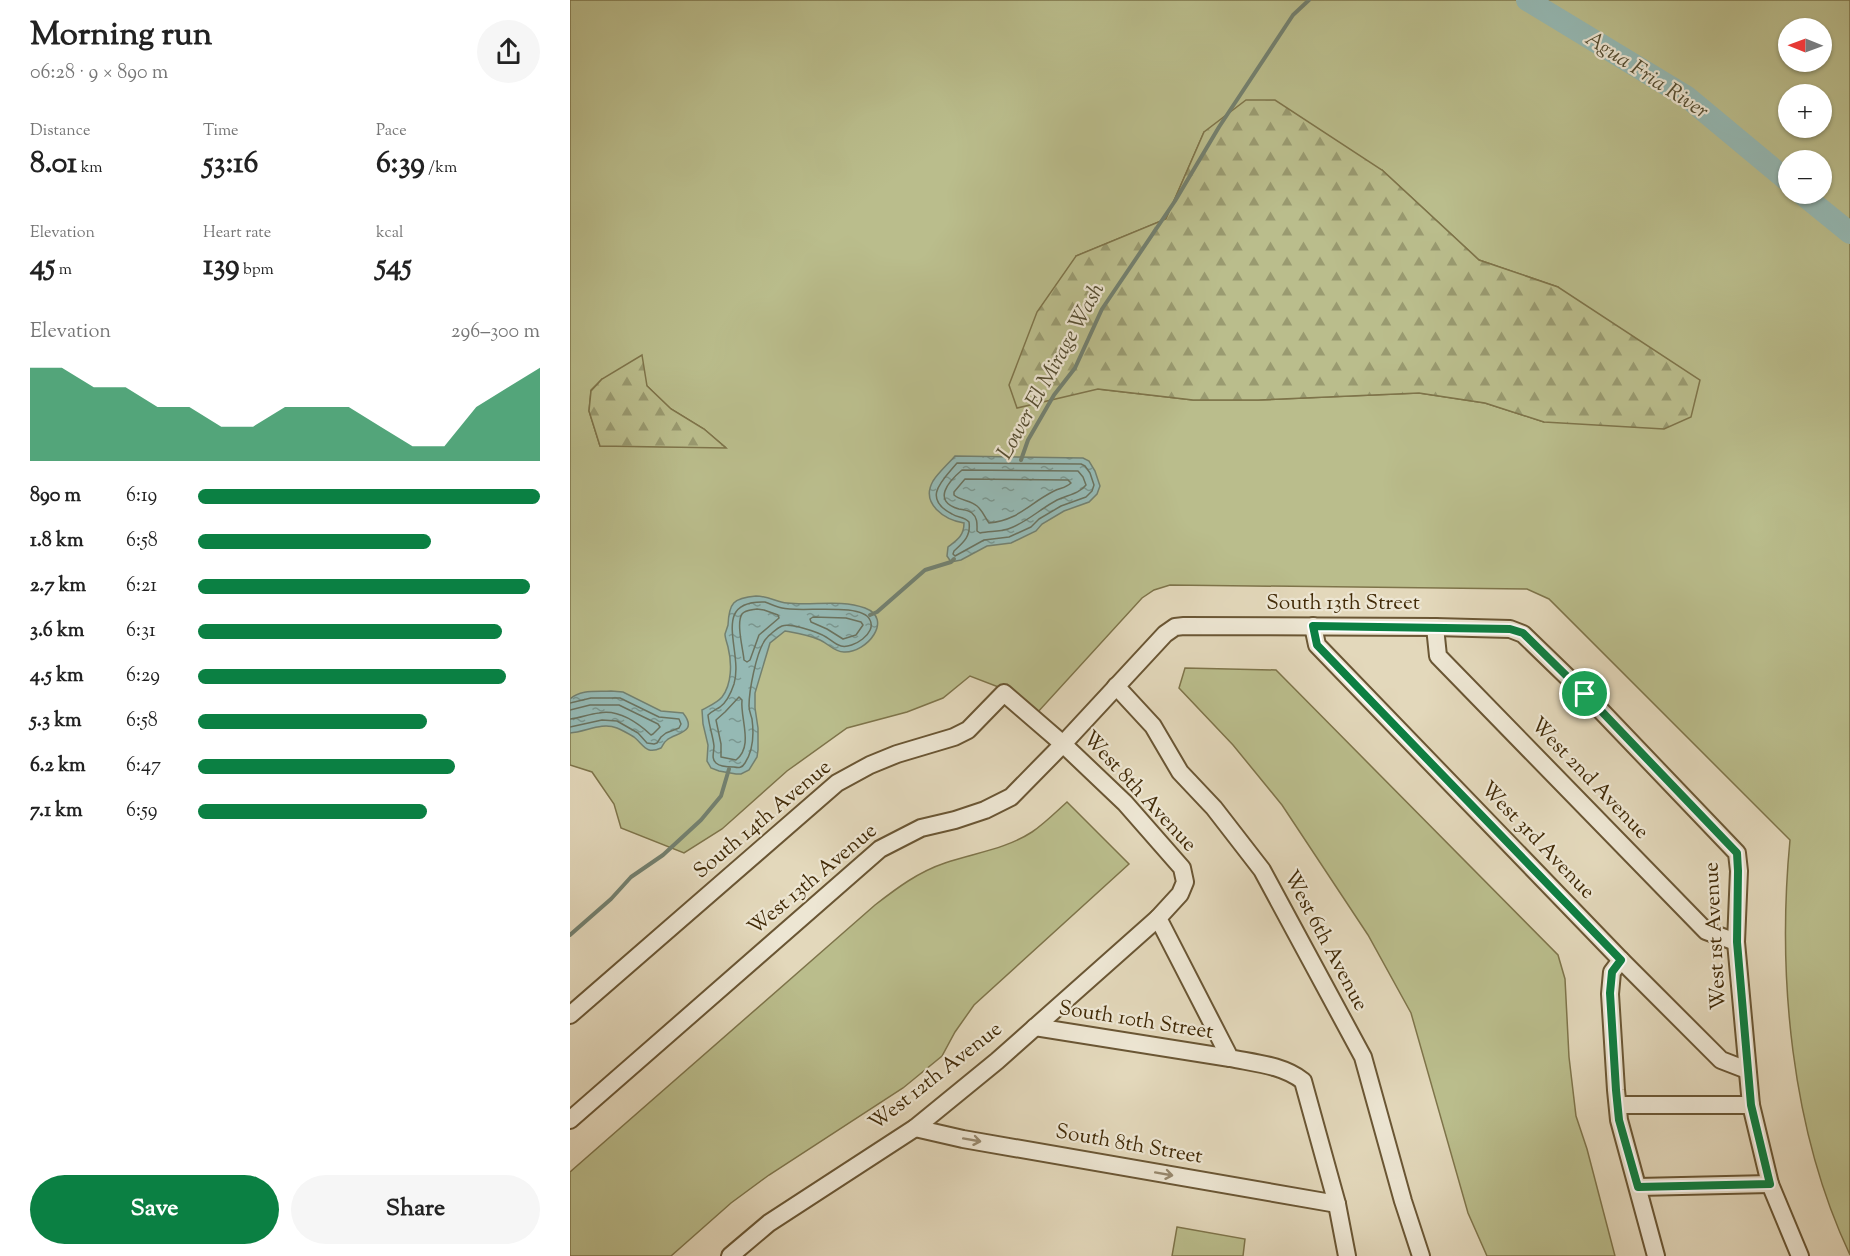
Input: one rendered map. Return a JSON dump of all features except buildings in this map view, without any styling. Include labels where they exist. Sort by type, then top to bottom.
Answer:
[{"type":"street","name":"South 13th Street","points":[[1175,627],[1313,626],[1510,629]]},
{"type":"street","name":"West 3rd Avenue","points":[[1313,626],[1317,645],[1621,960],[1722,1060],[1747,1070]]},
{"type":"street","name":"West 13th Avenue","points":[[570,1120],[880,849],[921,828],[985,810],[1011,797],[1165,634],[1175,627]]},
{"type":"street","name":"West 2nd Avenue","points":[[1435,627],[1438,656],[1706,932],[1737,942]]},
{"type":"street","name":"West 1st Avenue","points":[[1510,629],[1523,633],[1585,694],[1737,853],[1737,942],[1751,1105],[1770,1184],[1800,1256]]},
{"type":"street","name":"West 6th Avenue","points":[[1116,686],[1153,726],[1180,772],[1214,808],[1262,870],[1363,1057],[1403,1201],[1421,1256]]},
{"type":"street","name":"West 8th Avenue","points":[[1004,693],[1063,744],[1125,803],[1182,868],[1185,882],[1180,894],[1158,918]]},
{"type":"street","name":"South 14th Avenue","points":[[570,1015],[837,783],[870,765],[897,754],[968,730],[1004,693]]},
{"type":"street","points":[[1158,918],[1230,1058],[1294,1073],[1303,1080],[1337,1204],[1347,1256]]},
{"type":"street","name":"West 12th Avenue","points":[[730,1256],[769,1223],[915,1128],[1035,1027],[1158,918]]},
{"type":"street","points":[[1621,960],[1612,972],[1610,993],[1619,1120],[1656,1256]]},
{"type":"street","name":"South 10th Street","points":[[1035,1027],[1230,1058]]},
{"type":"street","points":[[1618,1105],[1751,1105]]},
{"type":"street","name":"South 8th Street","points":[[915,1128],[963,1139],[1337,1204]]},
{"type":"street","points":[[1638,1187],[1770,1184]]},
{"type":"green space","points":[[570,0],[1850,0],[1850,1255],[1830,1207],[1814,1156],[1793,1051],[1786,944],[1786,891],[1790,840],[1549,599],[1527,589],[1170,585],[1154,590],[1142,598],[1037,713],[1012,689],[1001,688],[970,676],[943,698],[907,712],[847,728],[787,771],[722,829],[684,853],[621,828],[614,804],[592,772],[570,765]],"holes":[[[1204,132],[1382,170],[1479,260],[1558,287],[1544,422],[1485,403],[1419,393],[1258,400],[1193,400],[1098,389],[1076,256],[1166,219]],[[602,379],[647,386],[671,409],[704,429],[725,447],[600,446],[589,411],[591,390]]]},
{"type":"green space","points":[[1246,100],[1275,100],[1382,170],[1479,260],[1558,287],[1700,380],[1691,417],[1664,429],[1544,422],[1485,403],[1419,393],[1258,400],[1193,400],[1098,389],[1017,408],[1009,385],[1037,312],[1076,256],[1166,219],[1204,132]]},
{"type":"green space","points":[[642,355],[647,386],[671,409],[704,429],[726,448],[600,446],[589,411],[591,391],[602,379]]},
{"type":"green space","points":[[1185,668],[1276,670],[1558,955],[1565,979],[1569,1057],[1576,1116],[1615,1256],[1487,1256],[1468,1213],[1411,1013],[1368,935],[1282,805],[1233,745],[1179,688]]},
{"type":"green space","points":[[1067,802],[1129,864],[974,1005],[942,1056],[903,1088],[769,1175],[731,1203],[671,1256],[570,1256],[570,1172],[891,893],[935,867],[1001,847],[1022,838]]},
{"type":"green space","points":[[1177,1227],[1245,1239],[1243,1256],[1172,1256]]},
{"type":"water","points":[[955,456],[1083,458],[1089,461],[1100,486],[1097,494],[1089,502],[1064,511],[1042,524],[1036,531],[1011,543],[987,546],[961,560],[951,562],[947,556],[948,547],[961,534],[964,523],[936,510],[930,497],[930,489],[935,478]]},
{"type":"water","points":[[756,596],[787,603],[855,605],[873,613],[877,620],[877,627],[868,641],[853,651],[840,652],[816,638],[785,631],[770,643],[755,693],[758,728],[757,757],[749,770],[736,774],[711,768],[707,761],[708,745],[702,710],[720,699],[728,686],[730,660],[725,634],[731,607],[737,600]]},
{"type":"water","points":[[584,692],[623,692],[661,711],[683,713],[687,720],[687,728],[656,750],[649,750],[632,736],[611,726],[570,733],[570,699]]},
{"type":"waterway","name":"Lower El Mirage Wash","points":[[1021,460],[1028,440],[1054,395],[1075,368],[1102,309],[1175,201],[1219,127],[1293,15],[1309,0]]},
{"type":"waterway","name":"Agua Fria River","points":[[1527,0],[1687,97],[1778,173]]},
{"type":"waterway","name":"Agua Fria River","points":[[1814,204],[1850,233]]},
{"type":"waterway","name":"Lower El Mirage Wash","points":[[870,615],[877,612],[925,570],[954,559]]},
{"type":"waterway","name":"Lower El Mirage Wash","points":[[570,935],[611,899],[631,877],[663,855],[701,820],[721,796],[729,769]]},
{"type":"route","points":[[1313,626],[1510,629],[1523,633],[1585,694],[1737,853],[1737,942],[1751,1105],[1770,1184],[1638,1187],[1619,1120],[1616,1090],[1610,993],[1612,972],[1621,960],[1317,645],[1313,626]]}]
